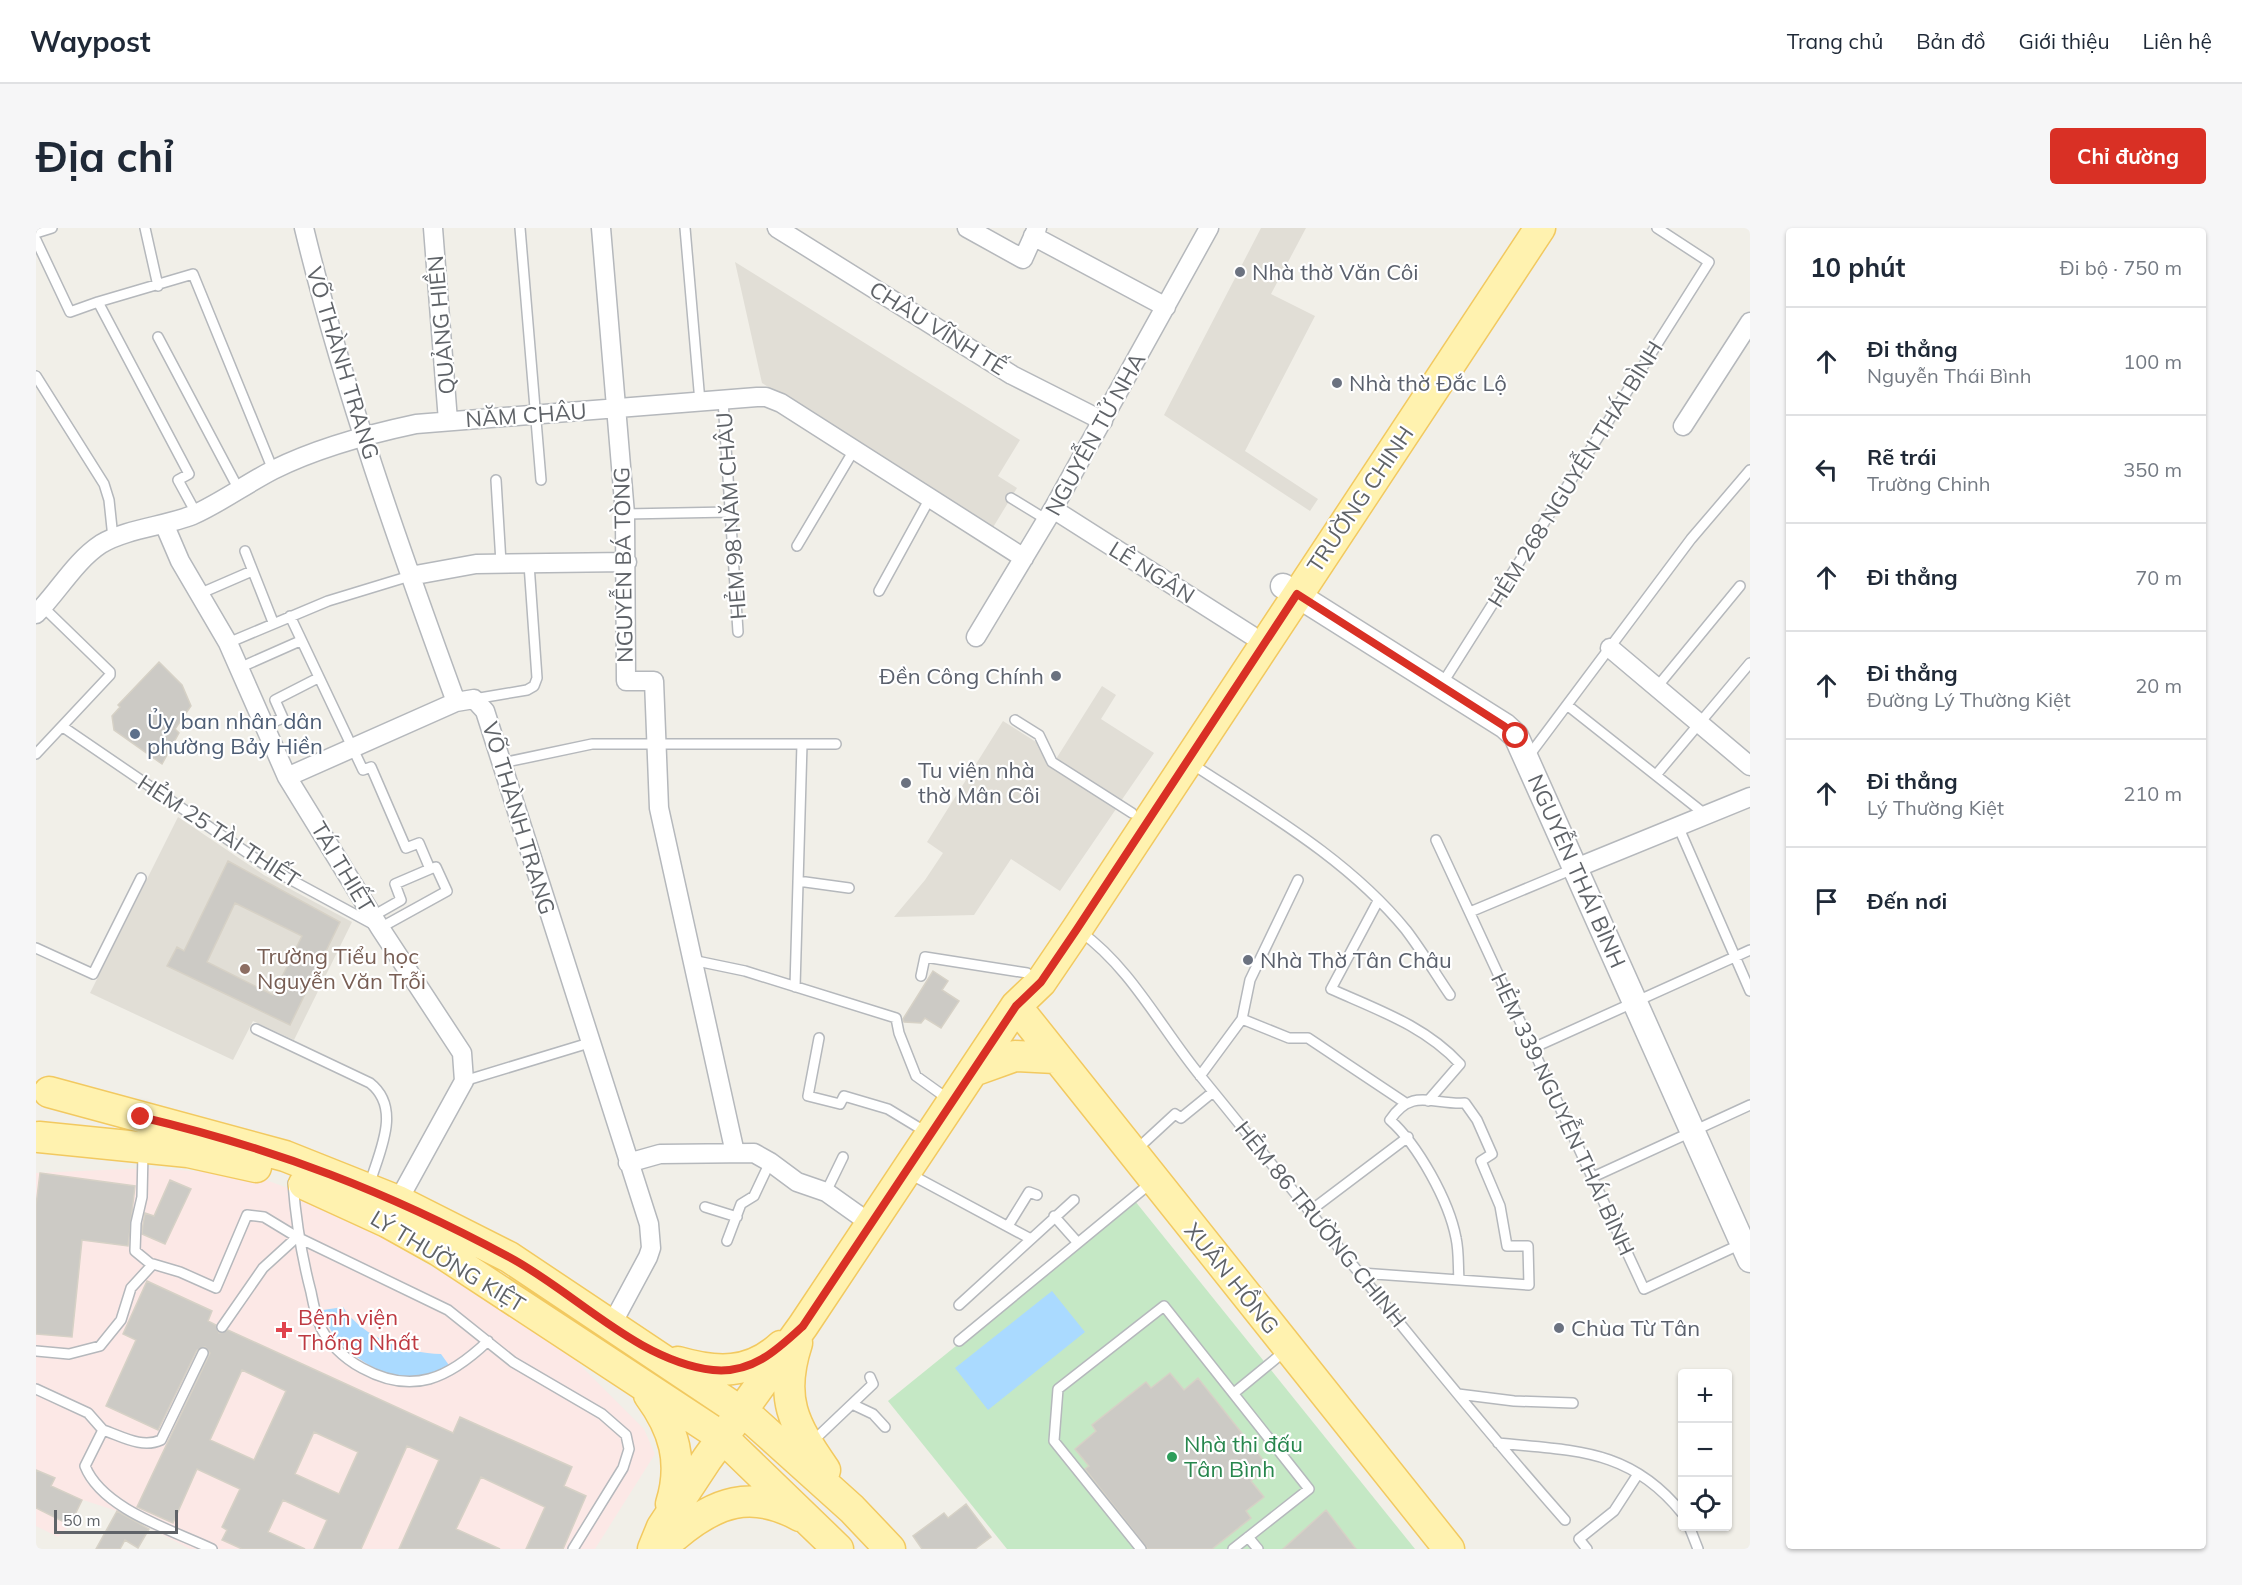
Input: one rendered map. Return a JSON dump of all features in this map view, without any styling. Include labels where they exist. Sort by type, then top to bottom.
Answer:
[{"type":"main road","name":"TRƯỜNG CHINH","points":[[1016,1006],[1027,973],[1139,818],[1188,761],[1290,590],[1520,228]]},
{"type":"main road","name":"TRƯỜNG CHINH","points":[[663,1540],[1016,1006],[1041,982],[1077,929],[1139,818],[1251,635],[1290,590],[1540,228]]},
{"type":"main road","name":"XUÂN HỒNG","points":[[1016,1006],[1055,1058],[1449,1549]]},
{"type":"main road","points":[[973,1071],[1015,1056],[1055,1058]]},
{"type":"main road","points":[[38,1138],[46,1130],[54,1112],[43,1086]]},
{"type":"main road","name":"LÝ THƯỜNG KIỆT","points":[[43,1086],[285,1156],[398,1201],[530,1268],[653,1352]]},
{"type":"main road","name":"LÝ THƯỜNG KIỆT","points":[[38,1138],[143,1147],[227,1159],[293,1179],[366,1212],[440,1251],[729,1442],[838,1549]]},
{"type":"main road","points":[[653,1352],[696,1367],[736,1370],[763,1360],[803,1326]]},
{"type":"main road","points":[[803,1326],[792,1358],[788,1398],[792,1413],[808,1446],[852,1509]]},
{"type":"main road","points":[[653,1352],[747,1415],[852,1509],[890,1549]]},
{"type":"main road","points":[[671,1404],[690,1377]]},
{"type":"main road","points":[[643,1387],[668,1424],[678,1457],[676,1486],[663,1540]]},
{"type":"main road","points":[[663,1540],[707,1512],[737,1502],[769,1503],[811,1522]]},
{"type":"street","name":"VÕ THÀNH TRANG","points":[[304,228],[318,288],[410,576],[465,700],[485,711],[589,1043],[649,1224],[651,1248],[612,1324]]},
{"type":"street","name":"QUẢNG HIỀN","points":[[433,228],[448,421]]},
{"type":"street","name":"NGUYỄN BÁ TÒNG","points":[[601,228],[625,514],[626,681],[654,681],[659,808],[735,1153]]},
{"type":"street","name":"CHÂU VĨNH TẾ","points":[[777,228],[1012,375],[1103,421]]},
{"type":"street","points":[[967,228],[1023,260],[1035,232],[1166,307]]},
{"type":"street","name":"NGUYỄN TỬ NHA","points":[[976,637],[1103,421],[1209,228]]},
{"type":"street","points":[[1683,426],[1750,322]]},
{"type":"street","name":"NĂM CHÂU","points":[[40,611],[90,552],[114,538],[165,526],[196,513],[238,488],[296,459],[365,437],[416,424],[766,397],[775,399],[1024,558]]},
{"type":"street","name":"LÊ NGÂN","points":[[1050,514],[1251,635]]},
{"type":"street","name":"TÁI THIẾT","points":[[165,526],[180,561],[228,643],[287,777],[376,922],[462,1053],[464,1081]]},
{"type":"street","points":[[410,576],[457,565],[627,562]]},
{"type":"street","name":"NGUYỄN THÁI BÌNH","points":[[1290,590],[1510,730],[1528,758],[1746,1251]]},
{"type":"street","points":[[1610,648],[1750,766]]},
{"type":"street","points":[[287,777],[465,700]]},
{"type":"street","points":[[1576,868],[1750,797]]},
{"type":"street","points":[[398,1201],[464,1081]]},
{"type":"street","points":[[628,1164],[660,1154],[754,1154],[770,1162],[797,1182],[826,1192],[871,1224]]},
{"type":"lane","points":[[36,233],[52,228]]},
{"type":"lane","points":[[145,228],[158,286]]},
{"type":"lane","points":[[520,228],[541,480]]},
{"type":"lane","points":[[685,228],[700,402]]},
{"type":"lane","name":"HẺM 268 NGUYỄN THÁI BÌNH","points":[[1441,686],[1709,262],[1657,228]]},
{"type":"lane","points":[[36,240],[70,312],[193,274],[273,470]]},
{"type":"lane","points":[[98,302],[189,474],[178,480],[196,513]]},
{"type":"lane","points":[[158,337],[238,488]]},
{"type":"lane","points":[[36,376],[104,484],[109,500],[114,538]]},
{"type":"lane","name":"HẺM 98 NĂM CHÂU","points":[[723,400],[738,632]]},
{"type":"lane","points":[[797,546],[854,450]]},
{"type":"lane","points":[[1528,758],[1691,539],[1750,470]]},
{"type":"lane","points":[[496,480],[501,563]]},
{"type":"lane","points":[[879,591],[930,498]]},
{"type":"lane","points":[[1011,498],[1050,514]]},
{"type":"lane","points":[[625,514],[730,512]]},
{"type":"lane","points":[[244,551],[273,622]]},
{"type":"lane","points":[[465,700],[527,690],[534,686],[537,678],[529,564]]},
{"type":"lane","points":[[199,594],[252,571]]},
{"type":"lane","points":[[228,643],[273,622],[328,601],[410,576]]},
{"type":"lane","points":[[1657,687],[1740,586]]},
{"type":"lane","points":[[36,754],[110,675],[110,672],[40,611]]},
{"type":"lane","points":[[290,616],[363,770],[371,767],[406,848],[419,843],[430,869]]},
{"type":"lane","points":[[239,668],[300,641]]},
{"type":"lane","points":[[1656,775],[1750,663]]},
{"type":"lane","points":[[264,726],[283,718],[274,700],[318,678]]},
{"type":"lane","points":[[1567,705],[1706,815]]},
{"type":"lane","points":[[1015,720],[1039,735],[1052,762],[1139,818]]},
{"type":"lane","name":"HẺM 25 TÀI THIẾT","points":[[63,727],[271,869],[376,922]]},
{"type":"lane","points":[[502,762],[592,744],[836,744]]},
{"type":"lane","points":[[795,987],[802,744]]},
{"type":"lane","points":[[1188,761],[1307,841],[1378,901],[1406,930],[1450,995]]},
{"type":"lane","points":[[1678,826],[1750,991]]},
{"type":"lane","name":"HẺM 339 NGUYỄN THÁI BÌNH","points":[[1436,840],[1644,1289],[1746,1251]]},
{"type":"lane","points":[[436,867],[447,891],[376,922],[401,900],[395,884],[436,867]]},
{"type":"lane","points":[[1470,912],[1576,868]]},
{"type":"lane","points":[[36,948],[93,974],[141,878]]},
{"type":"lane","points":[[1200,1076],[1242,1018],[1250,980],[1298,880]]},
{"type":"lane","points":[[798,881],[849,888]]},
{"type":"lane","points":[[1378,901],[1331,989],[1415,1027],[1443,1046],[1460,1064],[1428,1101]]},
{"type":"lane","name":"HẺM 86 TRƯỜNG CHINH","points":[[1077,929],[1110,957],[1200,1076],[1498,1443],[1565,1520]]},
{"type":"lane","points":[[1533,1048],[1634,1000],[1750,951]]},
{"type":"lane","points":[[921,976],[925,957],[1027,973]]},
{"type":"lane","points":[[692,959],[745,971],[896,1018],[899,1034],[916,1076],[952,1102]]},
{"type":"lane","points":[[1242,1018],[1289,1038],[1308,1038],[1404,1102]]},
{"type":"lane","points":[[256,1029],[370,1083],[382,1095],[388,1111],[387,1123],[368,1188]]},
{"type":"lane","points":[[819,1038],[808,1096],[840,1104],[844,1096],[888,1109],[931,1134]]},
{"type":"lane","points":[[464,1081],[589,1043]]},
{"type":"lane","points":[[1132,1153],[1175,1114],[1180,1118],[1213,1092]]},
{"type":"lane","points":[[1360,1273],[1529,1285],[1528,1246],[1507,1246],[1500,1206],[1481,1161],[1492,1154],[1477,1120],[1465,1103],[1413,1099],[1404,1102],[1390,1120],[1407,1137],[1451,1220],[1457,1238],[1459,1280]]},
{"type":"lane","points":[[1593,1177],[1750,1105]]},
{"type":"lane","points":[[1310,1211],[1407,1137]]},
{"type":"lane","points":[[143,1147],[142,1197],[136,1223],[135,1251],[152,1265],[180,1272],[216,1288],[247,1215],[264,1217],[297,1237],[448,1310],[513,1362],[602,1414],[626,1435],[629,1441],[623,1468],[573,1549]]},
{"type":"lane","points":[[826,1192],[843,1157]]},
{"type":"lane","points":[[727,1242],[741,1204],[754,1196],[770,1162]]},
{"type":"lane","points":[[906,1172],[1029,1238]]},
{"type":"lane","points":[[293,1179],[297,1237],[319,1324],[344,1359],[370,1373],[408,1383],[438,1377],[464,1364],[488,1341]]},
{"type":"lane","points":[[959,1341],[1154,1181]]},
{"type":"lane","points":[[1008,1226],[1029,1192],[1037,1195]]},
{"type":"lane","points":[[959,1305],[1029,1238],[1074,1200]]},
{"type":"lane","points":[[705,1207],[736,1217]]},
{"type":"lane","points":[[1054,1216],[1078,1243]]},
{"type":"lane","points":[[222,1327],[262,1268],[297,1237]]},
{"type":"lane","points":[[36,1351],[69,1354],[100,1346],[120,1320],[131,1288],[152,1265]]},
{"type":"lane","points":[[1141,1549],[1054,1442],[1058,1389],[1164,1306],[1309,1489],[1233,1549]]},
{"type":"lane","points":[[1234,1393],[1288,1348]]},
{"type":"lane","points":[[36,1389],[88,1413],[103,1430],[142,1444],[153,1444],[161,1440],[203,1353]]},
{"type":"lane","points":[[854,1405],[873,1384],[870,1377]]},
{"type":"lane","points":[[1458,1394],[1514,1401],[1572,1403]]},
{"type":"lane","points":[[808,1446],[850,1404],[873,1414],[885,1427]]},
{"type":"lane","points":[[103,1430],[85,1467],[90,1479],[111,1500],[212,1549]]},
{"type":"lane","points":[[1498,1443],[1592,1453],[1626,1465],[1678,1507]]},
{"type":"lane","points":[[1587,1549],[1579,1539],[1614,1511],[1638,1474]]},
{"type":"lane","points":[[1691,1531],[1698,1549]]},
{"type":"lane","points":[[1248,1537],[1258,1549]]},
{"type":"shaded area","points":[[1261,228],[1306,228],[1271,294],[1315,316],[1245,451],[1318,499],[1310,511],[1164,415]]},
{"type":"shaded area","points":[[735,262],[1020,440],[998,476],[1017,488],[992,529],[762,383]]},
{"type":"shaded area","points":[[1102,686],[1116,695],[1101,719],[1154,753],[1121,801],[1056,759]]},
{"type":"shaded area","points":[[1003,721],[1036,742],[1051,767],[1116,809],[1060,891],[1011,859],[974,915],[894,917],[925,880],[943,853],[927,842]]},
{"type":"shaded area","name":"Trường Tiểu học Nguyễn Văn Trỗi","points":[[178,817],[264,875],[352,922],[294,1040],[253,1021],[233,1060],[90,993]]},
{"type":"shaded area","name":"Bệnh viện Thống Nhất","points":[[149,1168],[252,1175],[299,1192],[366,1228],[486,1299],[576,1361],[644,1429],[655,1454],[595,1549],[190,1549],[117,1511],[83,1500],[70,1525],[58,1537],[36,1526],[36,1173]]},
{"type":"green space","points":[[1135,1201],[1415,1549],[1007,1549],[888,1401]]},
{"type":"water","points":[[1052,1291],[1085,1332],[988,1410],[955,1368]]},
{"type":"water","points":[[343,1307],[362,1327],[386,1342],[414,1351],[441,1354],[451,1368],[420,1378],[406,1378],[375,1368],[347,1349],[335,1337],[327,1323],[323,1310]]},
{"type":"building","points":[[159,662],[182,685],[191,706],[175,729],[179,733],[162,764],[114,730],[112,716],[120,707],[118,705]]},
{"type":"building","points":[[228,861],[340,922],[290,1025],[167,966],[177,947],[184,951]],"holes":[[[235,903],[302,936],[273,995],[207,962]]]},
{"type":"building","points":[[933,971],[948,981],[942,990],[959,1001],[941,1028],[925,1018],[921,1023],[904,1022],[903,1019]]},
{"type":"building","points":[[40,1173],[135,1186],[128,1246],[82,1240],[72,1337],[36,1334],[36,1205]]},
{"type":"building","points":[[170,1180],[191,1189],[165,1244],[142,1234],[145,1213],[154,1216]]},
{"type":"building","points":[[147,1281],[212,1311],[208,1321],[216,1325],[219,1333],[228,1330],[453,1433],[460,1417],[572,1467],[564,1486],[586,1496],[563,1549],[526,1549],[545,1507],[481,1477],[456,1529],[500,1549],[399,1549],[439,1460],[407,1446],[361,1549],[314,1549],[327,1520],[283,1500],[268,1532],[305,1549],[242,1549],[222,1540],[227,1530],[222,1527],[240,1489],[197,1469],[173,1523],[137,1507],[210,1353],[205,1347],[197,1350],[158,1430],[106,1406],[136,1340],[123,1334]],"holes":[[[242,1370],[286,1391],[254,1460],[210,1440]],[[314,1432],[358,1452],[339,1494],[295,1474]]]},
{"type":"building","name":"Nhà thi đấu Tân Bình","points":[[1170,1373],[1184,1390],[1198,1378],[1268,1466],[1251,1481],[1264,1497],[1246,1511],[1251,1518],[1212,1549],[1148,1549],[1085,1469],[1089,1466],[1075,1449],[1096,1431],[1092,1425],[1146,1382],[1151,1388]]},
{"type":"building","points":[[36,1470],[55,1478],[51,1486],[82,1500],[70,1525],[36,1508]]},
{"type":"building","points":[[966,1504],[991,1537],[975,1549],[922,1549],[913,1536],[944,1513],[948,1518]]},
{"type":"building","points":[[1326,1510],[1356,1549],[1283,1549]]},
{"type":"building","points":[[117,1511],[149,1529],[138,1548],[125,1540],[120,1549],[96,1549]]},
{"type":"place","name":"Nhà thờ Văn Côi","points":[[1240,272]]},
{"type":"place","name":"Nhà thờ Đắc Lộ","points":[[1337,383]]},
{"type":"place","name":"Đền Công Chính","points":[[1056,676]]},
{"type":"place","name":"Ủy ban nhân dân phường Bảy Hiền","points":[[135,734]]},
{"type":"place","name":"Tu viện nhà thờ Mân Côi","points":[[906,783]]},
{"type":"place","name":"Nhà Thờ Tân Châu","points":[[1248,960]]},
{"type":"place","name":"Trường Tiểu học Nguyễn Văn Trỗi","points":[[245,969]]},
{"type":"place","name":"Chùa Từ Tân","points":[[1559,1328]]},
{"type":"place","name":"Bệnh viện Thống Nhất","points":[[284,1330]]},
{"type":"place","name":"Nhà thi đấu Tân Bình","points":[[1172,1457]]},
{"type":"route","points":[[141,1117],[228,1139],[340,1176],[454,1228],[530,1268],[653,1352],[696,1367],[724,1371],[736,1370],[750,1366],[774,1353],[803,1326],[1016,1006],[1041,982],[1077,929],[1297,594],[1504,726],[1516,736]]}]
